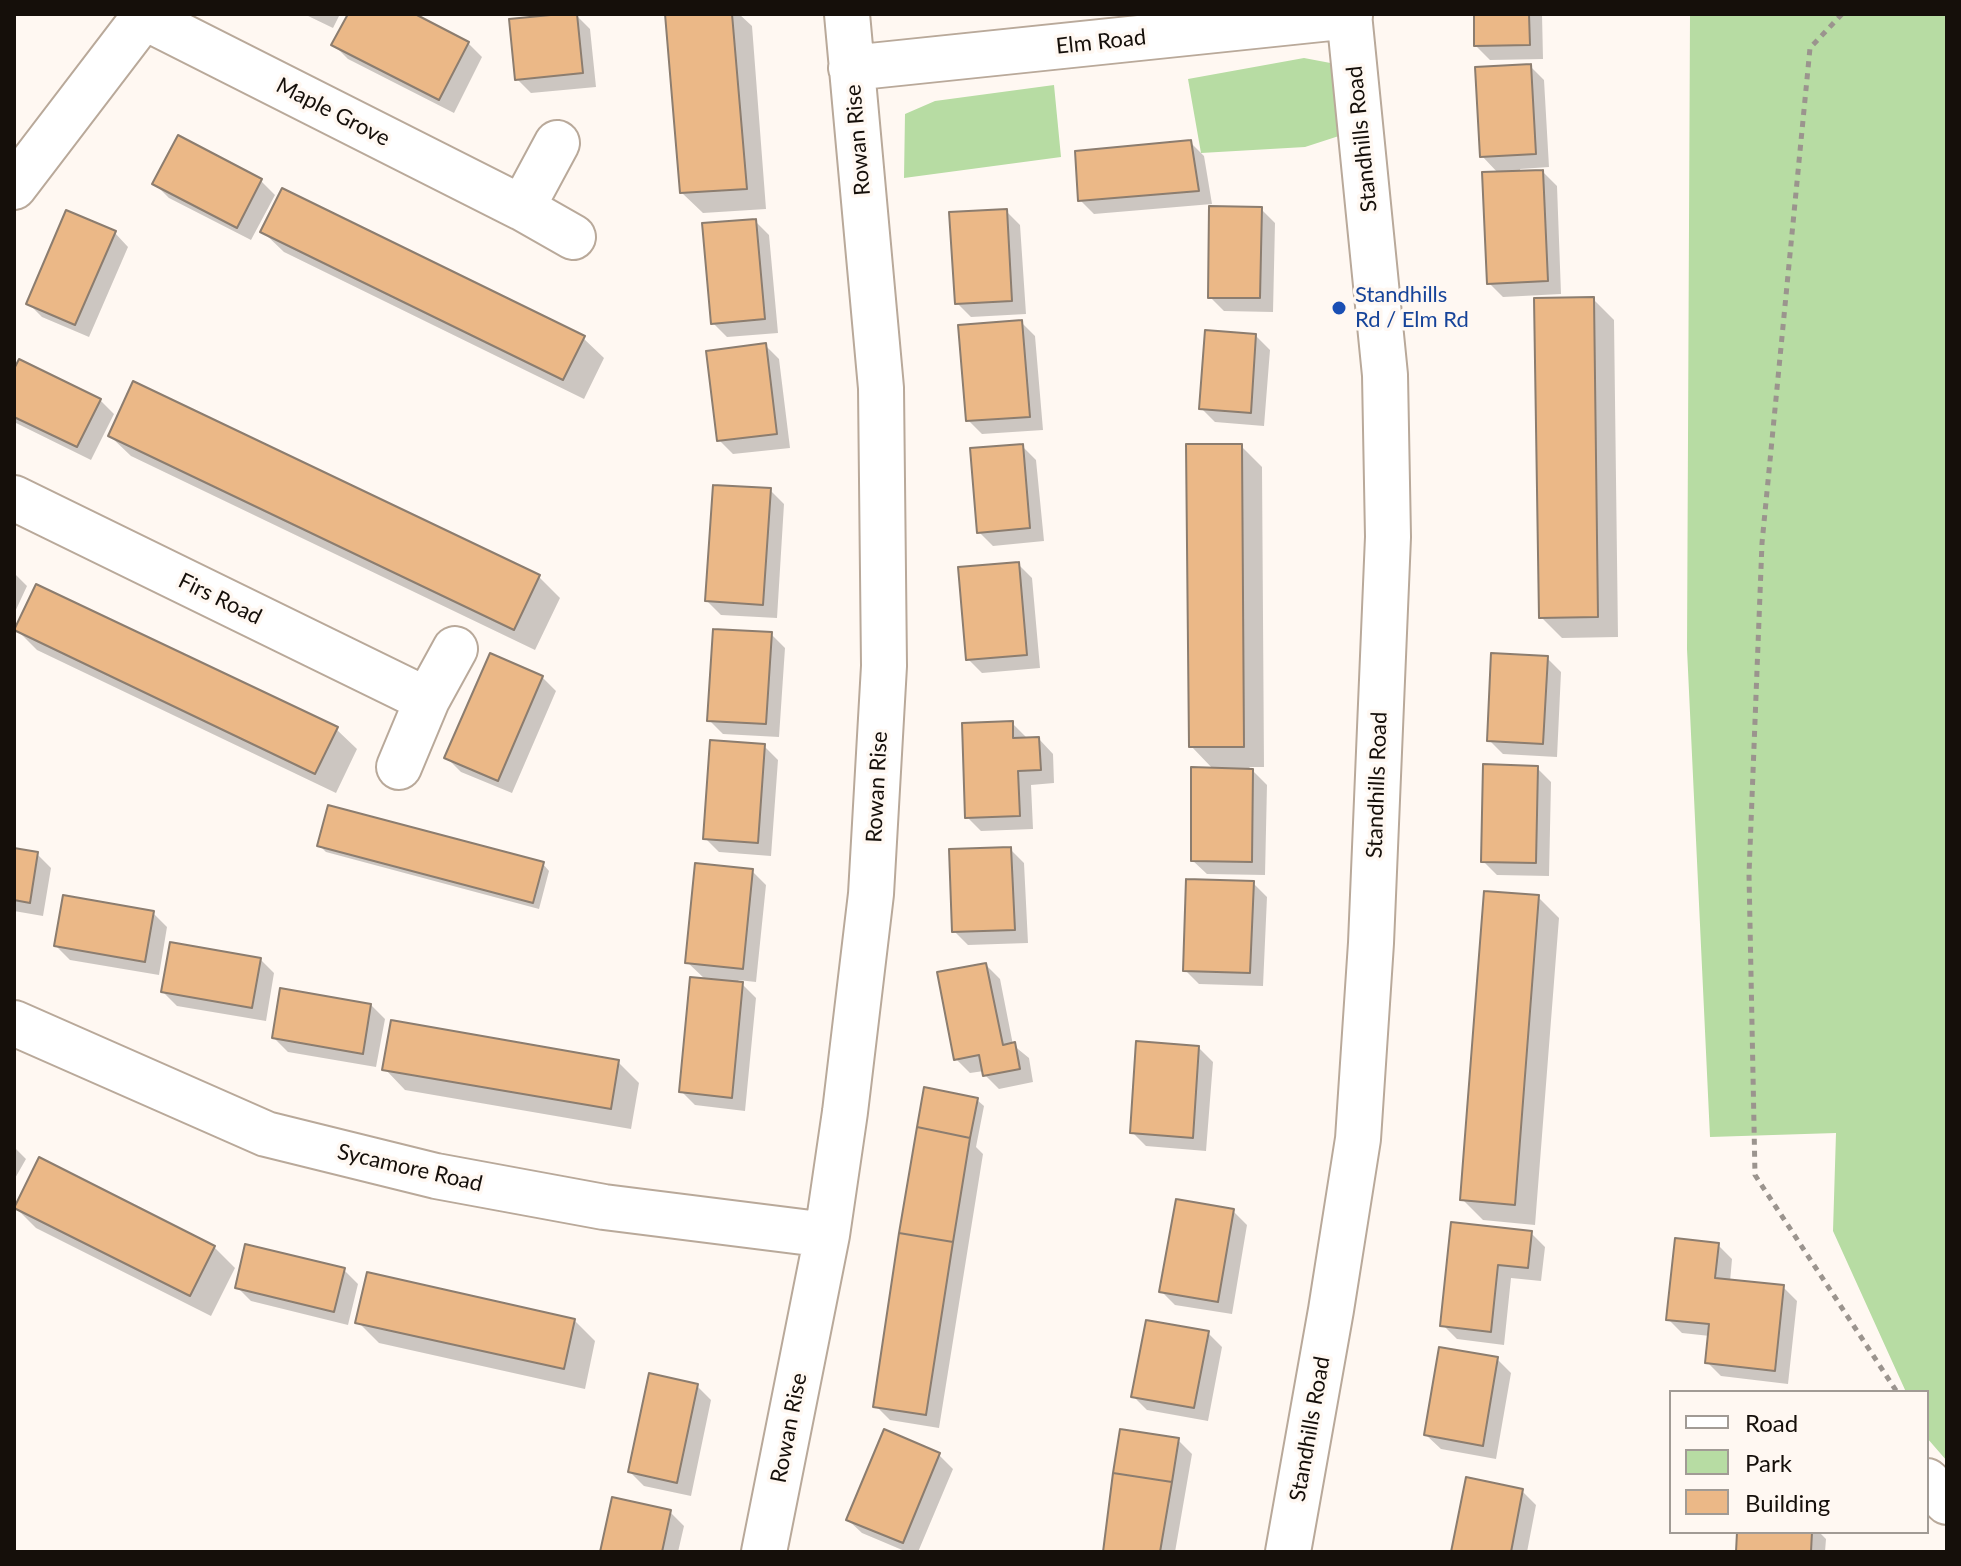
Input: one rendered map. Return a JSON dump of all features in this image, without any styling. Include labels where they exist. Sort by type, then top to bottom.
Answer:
[{"type":"street","name":"Rowan Rise","points":[[764,1552],[827,1235],[845,1112],[871,894],[884,666],[881,388],[847,14]]},
{"type":"street","name":"Elm Road","points":[[851,68],[1350,15]]},
{"type":"street","name":"Standhills Road","points":[[1288,1552],[1358,1139],[1371,943],[1387,552],[1385,375],[1350,15]]},
{"type":"street","points":[[14,187],[145,16]]},
{"type":"street","name":"Maple Grove","points":[[145,16],[573,237]]},
{"type":"street","points":[[522,208],[557,143]]},
{"type":"street","name":"Firs Road","points":[[14,498],[427,700]]},
{"type":"street","points":[[399,767],[427,700],[455,649]]},
{"type":"street","name":"Sycamore Road","points":[[14,1023],[266,1134],[436,1176],[604,1207],[827,1235]]},
{"type":"street","points":[[1929,1483],[1947,1502]]},
{"type":"path","points":[[1842,14],[1810,48],[1762,543],[1749,874],[1755,1175],[1896,1390]]},
{"type":"green space","points":[[1690,14],[1947,14],[1947,1461],[1929,1440],[1929,1390],[1905,1390],[1833,1231],[1836,1133],[1710,1137],[1687,649]]},
{"type":"green space","points":[[1304,58],[1341,65],[1342,135],[1305,147],[1201,153],[1188,79]]},
{"type":"green space","points":[[1054,85],[1061,157],[904,178],[905,114],[935,101]]},
{"type":"building","points":[[348,14],[415,14],[469,42],[439,100],[331,45]]},
{"type":"building","points":[[577,14],[583,73],[515,80],[509,19]]},
{"type":"building","points":[[665,14],[732,14],[747,189],[680,193]]},
{"type":"building","points":[[1474,14],[1529,14],[1530,45],[1474,46]]},
{"type":"building","points":[[1531,64],[1536,154],[1480,157],[1475,67]]},
{"type":"building","points":[[178,135],[262,179],[237,228],[152,184]]},
{"type":"building","points":[[1191,140],[1199,191],[1078,201],[1075,151]]},
{"type":"building","points":[[1543,170],[1548,281],[1487,284],[1482,172]]},
{"type":"building","points":[[282,188],[585,336],[563,380],[260,232]]},
{"type":"building","points":[[1209,206],[1262,207],[1260,298],[1208,298]]},
{"type":"building","points":[[1007,209],[1012,301],[955,304],[949,212]]},
{"type":"building","points":[[66,210],[116,231],[75,325],[26,304]]},
{"type":"building","points":[[756,219],[765,319],[711,324],[702,223]]},
{"type":"building","points":[[1594,297],[1598,617],[1539,618],[1534,298]]},
{"type":"building","points":[[1022,320],[1030,417],[966,421],[958,325]]},
{"type":"building","points":[[1205,330],[1256,334],[1251,413],[1199,409]]},
{"type":"building","points":[[766,343],[777,434],[717,441],[706,351]]},
{"type":"building","points":[[19,359],[101,399],[77,447],[14,417],[14,369]]},
{"type":"building","points":[[133,381],[540,575],[514,630],[108,436]]},
{"type":"building","points":[[1023,444],[1030,528],[977,533],[970,448]]},
{"type":"building","points":[[1186,444],[1242,444],[1244,747],[1189,747]]},
{"type":"building","points":[[713,485],[771,488],[763,605],[705,601]]},
{"type":"building","points":[[1019,562],[1027,655],[966,660],[958,567]]},
{"type":"building","points":[[36,584],[338,727],[315,774],[14,630]]},
{"type":"building","points":[[713,629],[772,632],[766,724],[707,721]]},
{"type":"building","points":[[490,653],[543,676],[498,781],[444,758]]},
{"type":"building","points":[[1491,653],[1548,656],[1543,744],[1487,741]]},
{"type":"building","points":[[1013,721],[1013,738],[1039,737],[1041,770],[1018,771],[1020,816],[965,818],[962,723]]},
{"type":"building","points":[[710,740],[765,744],[758,843],[703,839]]},
{"type":"building","points":[[1483,764],[1538,766],[1536,863],[1481,862]]},
{"type":"building","points":[[1191,767],[1253,769],[1252,862],[1191,861]]},
{"type":"building","points":[[328,805],[544,862],[533,903],[317,846]]},
{"type":"building","points":[[1011,847],[1015,930],[952,932],[949,849]]},
{"type":"building","points":[[14,848],[38,852],[30,903],[14,900]]},
{"type":"building","points":[[695,863],[753,869],[743,969],[685,963]]},
{"type":"building","points":[[1186,879],[1254,881],[1250,973],[1183,971]]},
{"type":"building","points":[[1484,891],[1539,895],[1515,1205],[1460,1200]]},
{"type":"building","points":[[63,895],[154,911],[145,962],[54,946]]},
{"type":"building","points":[[170,942],[261,958],[252,1008],[161,992]]},
{"type":"building","points":[[986,963],[1003,1045],[1015,1042],[1020,1069],[983,1076],[979,1055],[954,1060],[937,972]]},
{"type":"building","points":[[690,977],[743,982],[732,1098],[679,1092]]},
{"type":"building","points":[[280,988],[371,1004],[363,1054],[272,1038]]},
{"type":"building","points":[[391,1020],[619,1060],[611,1109],[382,1070]]},
{"type":"building","points":[[1136,1041],[1199,1046],[1193,1138],[1130,1133]]},
{"type":"building","points":[[924,1087],[978,1098],[970,1138],[917,1127]]},
{"type":"building","points":[[917,1127],[970,1138],[953,1242],[899,1233]]},
{"type":"building","points":[[39,1157],[215,1246],[190,1296],[14,1208]]},
{"type":"building","points":[[1176,1199],[1234,1209],[1218,1302],[1159,1292]]},
{"type":"building","points":[[1451,1222],[1532,1231],[1528,1268],[1498,1265],[1491,1332],[1440,1326]]},
{"type":"building","points":[[899,1233],[953,1242],[926,1415],[873,1407]]},
{"type":"building","points":[[1675,1238],[1719,1243],[1715,1278],[1784,1285],[1775,1371],[1705,1363],[1709,1324],[1666,1320]]},
{"type":"building","points":[[245,1244],[345,1268],[334,1312],[235,1288]]},
{"type":"building","points":[[367,1272],[575,1319],[564,1369],[355,1323]]},
{"type":"building","points":[[1146,1320],[1209,1331],[1194,1408],[1131,1397]]},
{"type":"building","points":[[1439,1347],[1498,1357],[1483,1446],[1424,1435]]},
{"type":"building","points":[[649,1373],[698,1384],[677,1483],[628,1472]]},
{"type":"building","points":[[884,1429],[940,1453],[903,1543],[846,1520]]},
{"type":"building","points":[[1120,1429],[1179,1438],[1172,1482],[1113,1473]]},
{"type":"building","points":[[1113,1473],[1172,1482],[1160,1552],[1103,1552]]},
{"type":"building","points":[[1466,1477],[1523,1489],[1511,1552],[1451,1552]]},
{"type":"building","points":[[612,1497],[671,1510],[662,1552],[600,1552]]},
{"type":"building","points":[[1737,1534],[1812,1534],[1811,1552],[1736,1552]]},
{"type":"place","name":"Standhills Rd / Elm Rd","points":[[1339,308]]}]
